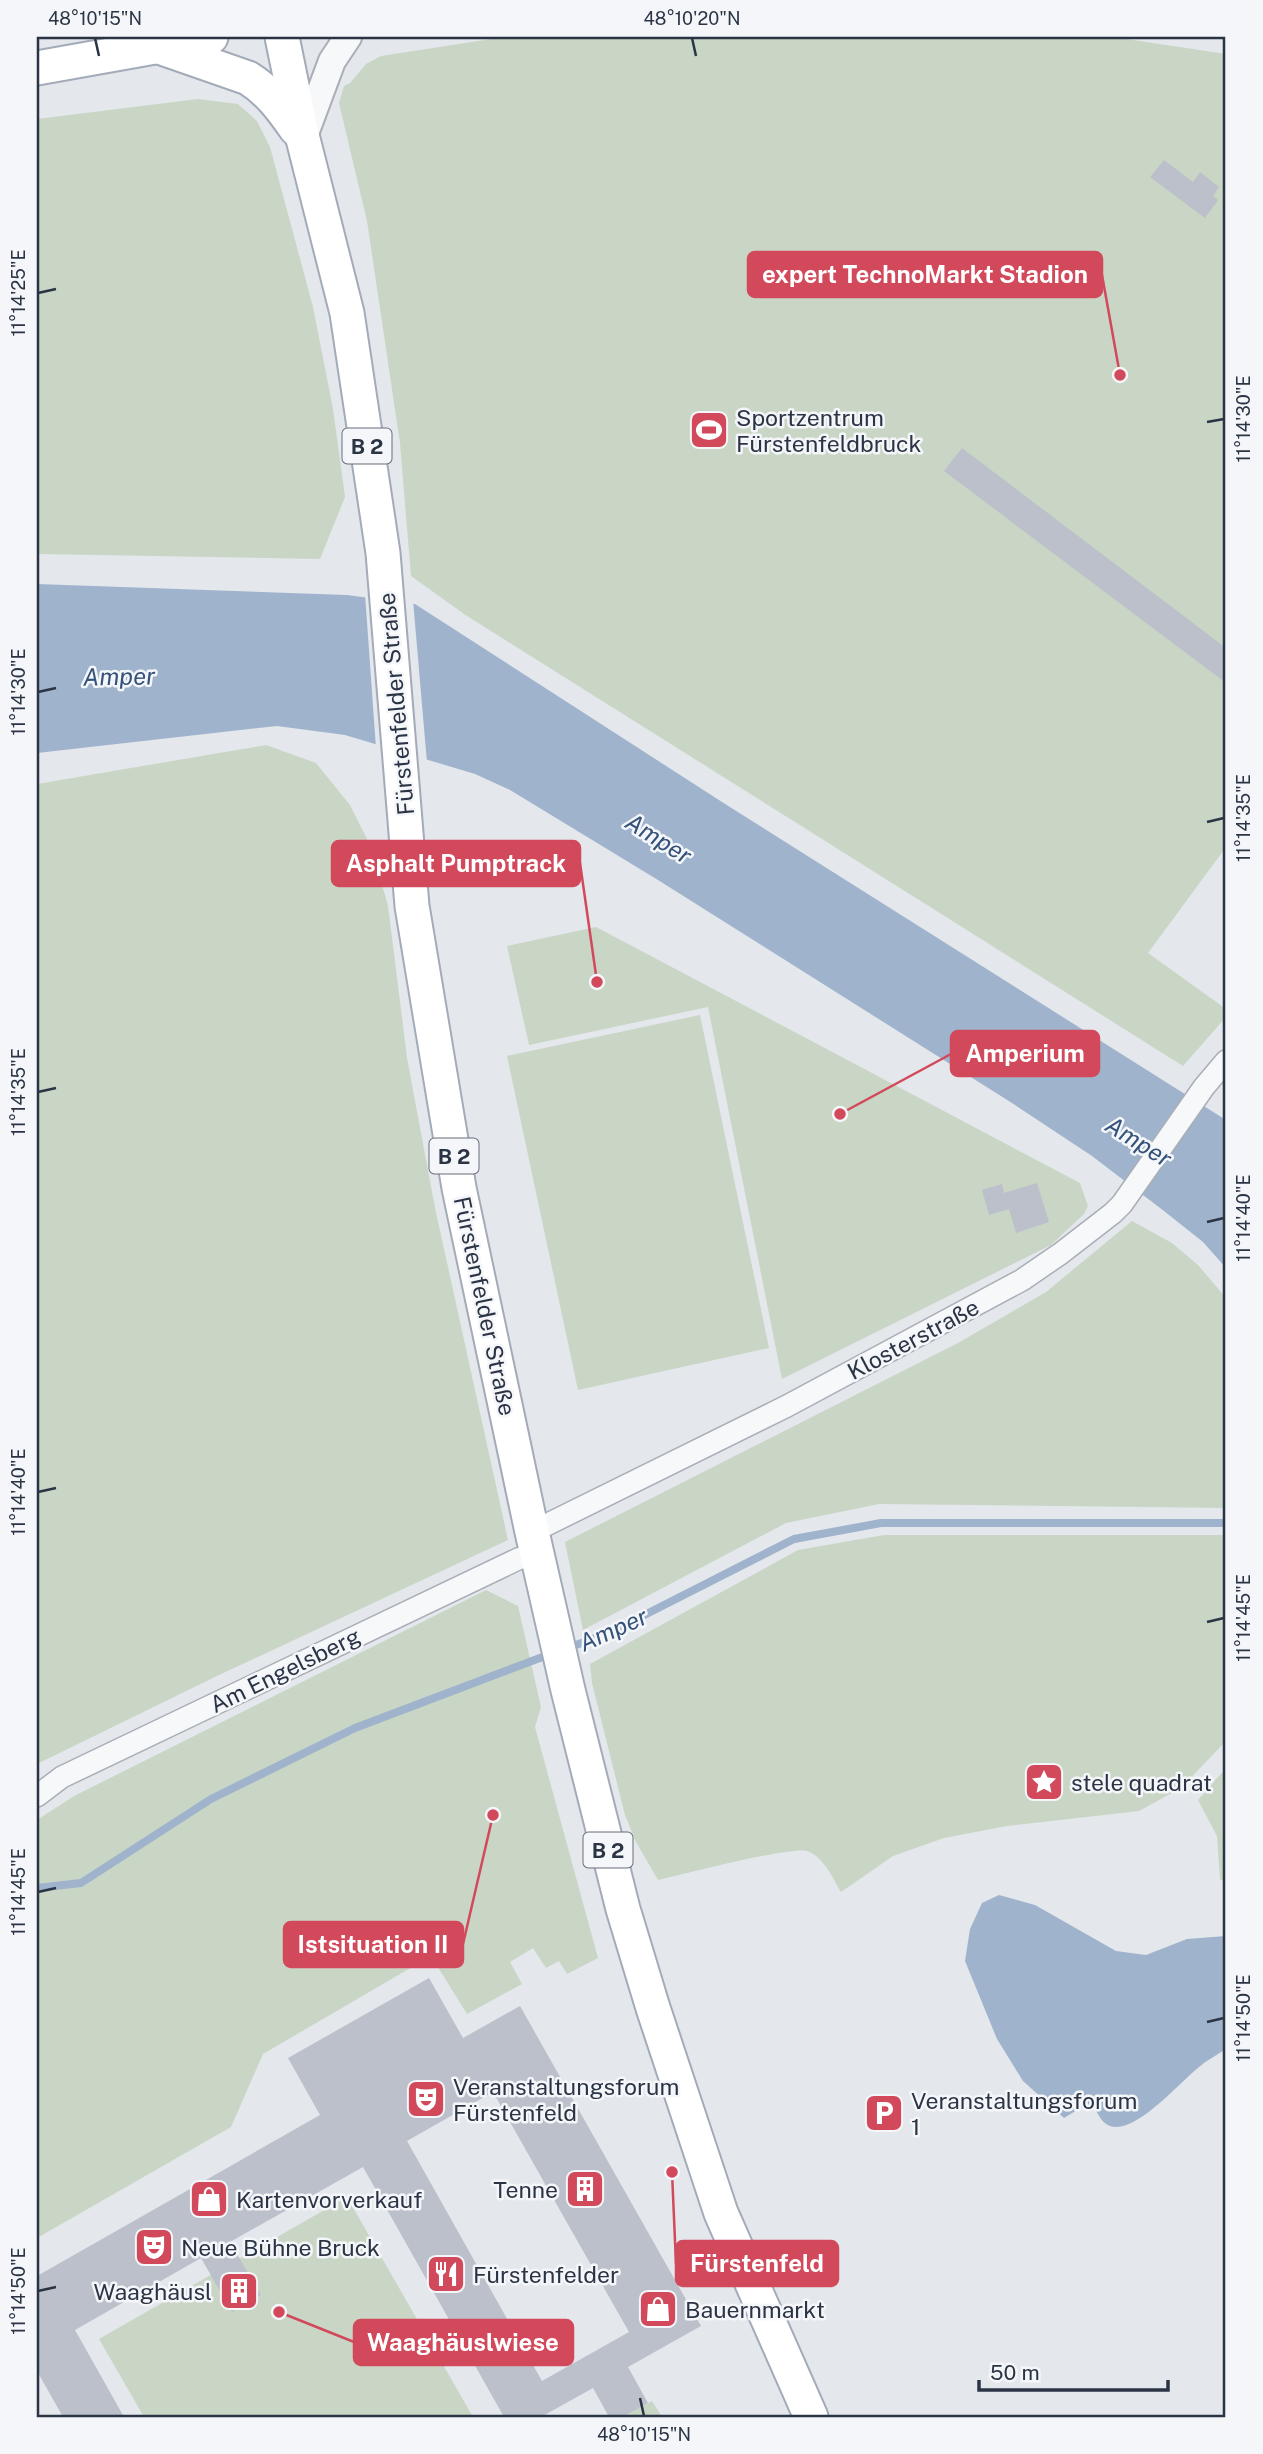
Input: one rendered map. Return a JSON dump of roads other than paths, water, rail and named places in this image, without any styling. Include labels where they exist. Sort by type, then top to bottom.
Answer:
[{"type":"main road","points":[[37,68],[120,53],[157,42],[211,37]]},
{"type":"main road","name":"Fürstenfelder Straße","points":[[282,37],[303,139],[347,313],[386,580],[412,906],[459,1188],[535,1543],[568,1690],[623,1909],[697,2147],[721,2213],[811,2417]]},
{"type":"main road","points":[[157,42],[258,84],[276,101],[303,139]]},
{"type":"street","points":[[303,139],[331,61],[348,37]]},
{"type":"street","name":"Klosterstraße","points":[[535,1543],[1022,1280],[1113,1213],[1226,1060]]},
{"type":"street","name":"Am Engelsberg","points":[[37,1796],[74,1772],[518,1559],[535,1543]]},
{"type":"water","points":[[37,584],[347,595],[415,604],[722,802],[1226,1120],[1226,1268],[1203,1242],[1164,1211],[1092,1156],[1012,1103],[658,880],[510,790],[475,774],[345,735],[277,726],[37,753]]},
{"type":"water","points":[[999,1895],[1035,1905],[1116,1951],[1146,1955],[1187,1939],[1226,1936],[1226,2049],[1202,2064],[1157,2106],[1132,2123],[1120,2127],[1107,2125],[1093,2106],[1087,2104],[1064,2118],[1023,2081],[997,2039],[965,1961],[970,1929],[982,1903]]},
{"type":"waterway","name":"Amper","points":[[565,1649],[609,1633],[794,1539],[881,1523],[1226,1523]]},
{"type":"waterway","name":"Amper","points":[[37,1888],[81,1883],[211,1799],[355,1728],[553,1653]]},
{"type":"place","name":"expert TechnoMarkt Stadion","points":[[1120,375]]},
{"type":"place","name":"Sportzentrum Fürstenfeldbruck","points":[[709,430]]},
{"type":"place","name":"Asphalt Pumptrack","points":[[597,982]]},
{"type":"place","name":"Amperium","points":[[840,1114]]},
{"type":"place","name":"stele quadrat","points":[[1044,1782]]},
{"type":"place","name":"Istsituation II","points":[[493,1815]]},
{"type":"place","name":"Veranstaltungsforum Fürstenfeld","points":[[426,2099]]},
{"type":"place","name":"Veranstaltungsforum 1","points":[[884,2113]]},
{"type":"place","name":"Fürstenfeld","points":[[672,2172]]},
{"type":"place","name":"Tenne","points":[[585,2189]]},
{"type":"place","name":"Kartenvorverkauf","points":[[209,2199]]},
{"type":"place","name":"Neue Bühne Bruck","points":[[154,2247]]},
{"type":"place","name":"Fürstenfelder","points":[[446,2274]]},
{"type":"place","name":"Waaghäusl","points":[[239,2291]]},
{"type":"place","name":"Bauernmarkt","points":[[658,2309]]},
{"type":"place","name":"Waaghäuslwiese","points":[[279,2312]]}]
